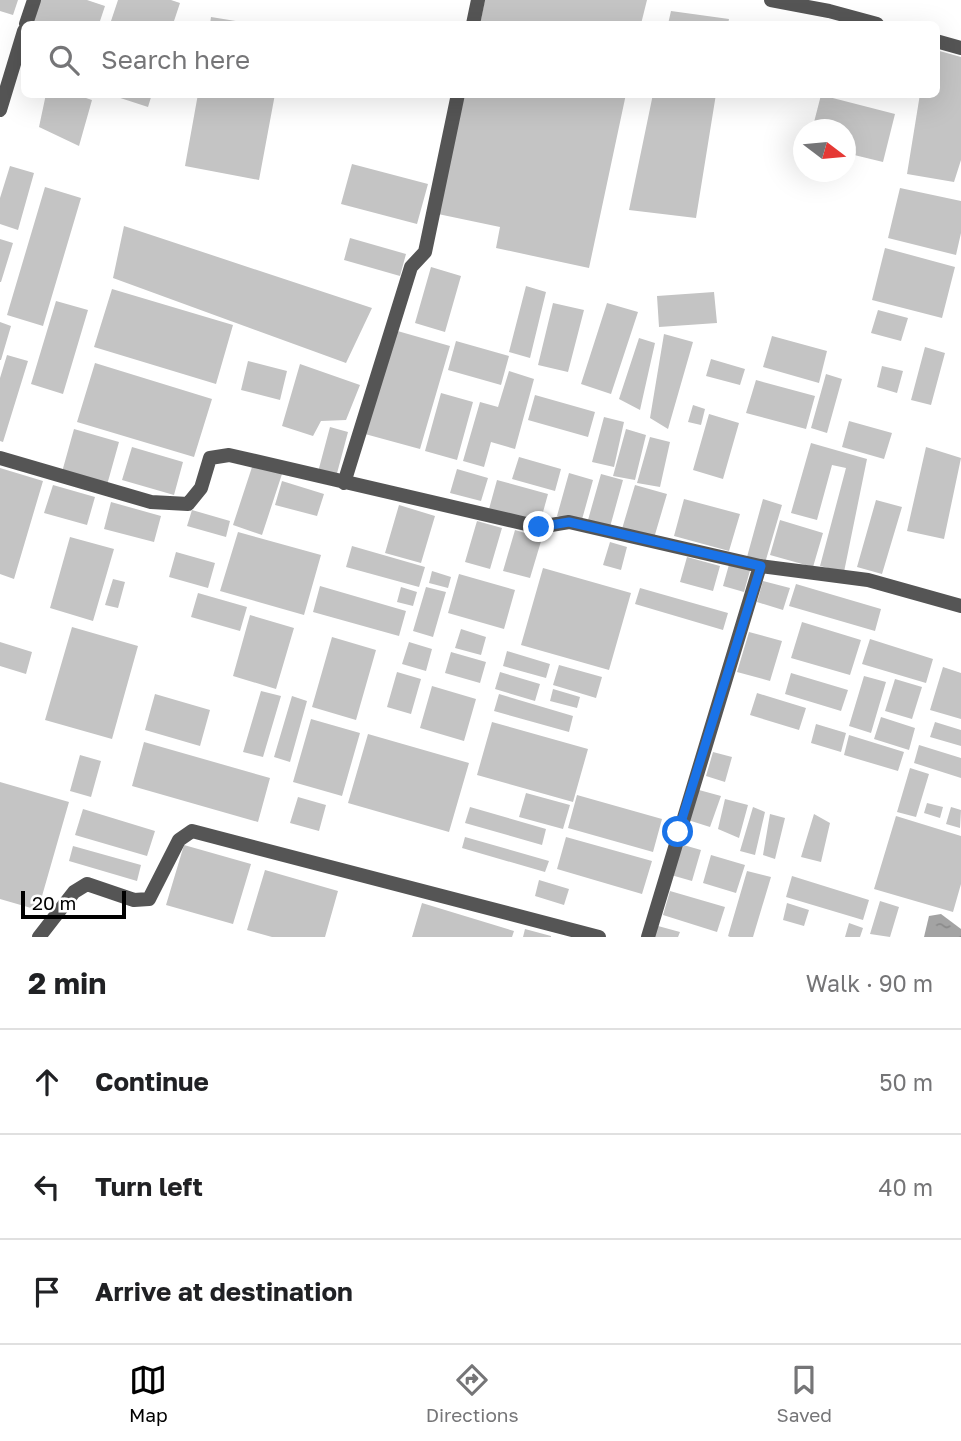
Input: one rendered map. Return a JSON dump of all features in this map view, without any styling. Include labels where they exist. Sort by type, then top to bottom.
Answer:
[{"type":"street","points":[[27,21],[34,0]]},
{"type":"street","points":[[474,21],[478,0]]},
{"type":"street","points":[[771,0],[866,21]]},
{"type":"street","points":[[0,110],[21,41]]},
{"type":"street","points":[[940,42],[961,48]]},
{"type":"street","points":[[344,483],[411,267],[425,252],[457,98]]},
{"type":"street","points":[[0,458],[151,502],[188,504],[201,488],[210,458],[229,455],[539,527],[569,522],[761,566],[868,580],[961,606]]},
{"type":"street","points":[[648,937],[761,566]]},
{"type":"street","points":[[39,937],[74,892],[87,884],[134,900],[149,899],[179,840],[192,831],[598,937]]},
{"type":"water","points":[[941,914],[961,929],[961,937],[924,937],[929,916]]},
{"type":"building","points":[[0,0],[18,0],[13,15],[0,11]]},
{"type":"building","points":[[40,0],[87,0],[105,6],[100,21],[34,21]]},
{"type":"building","points":[[118,0],[171,0],[180,3],[174,21],[111,21]]},
{"type":"building","points":[[485,0],[647,0],[642,21],[481,21]]},
{"type":"building","points":[[671,11],[729,19],[729,21],[669,21]]},
{"type":"building","points":[[211,17],[236,21],[210,21]]},
{"type":"building","points":[[940,51],[961,57],[961,160],[954,182],[907,174],[919,98],[940,98]]},
{"type":"building","points":[[45,98],[92,100],[79,146],[39,127]]},
{"type":"building","points":[[120,98],[151,98],[148,107]]},
{"type":"building","points":[[197,98],[274,98],[259,180],[185,166]]},
{"type":"building","points":[[463,98],[625,98],[589,268],[496,248],[500,227],[438,214]]},
{"type":"building","points":[[652,98],[715,98],[696,218],[629,210]]},
{"type":"building","points":[[820,98],[833,98],[895,114],[883,162],[856,155],[856,119],[815,119]]},
{"type":"building","points":[[352,164],[428,184],[417,224],[341,204]]},
{"type":"building","points":[[10,166],[34,173],[18,230],[0,224],[0,198]]},
{"type":"building","points":[[45,187],[81,198],[43,326],[7,315]]},
{"type":"building","points":[[900,188],[961,201],[961,233],[956,255],[888,238]]},
{"type":"building","points":[[124,226],[372,308],[346,363],[113,278]]},
{"type":"building","points":[[350,238],[406,254],[400,276],[344,260]]},
{"type":"building","points":[[0,239],[13,243],[1,282],[0,282]]},
{"type":"building","points":[[885,248],[955,267],[942,318],[872,300]]},
{"type":"building","points":[[431,267],[461,276],[445,332],[415,323]]},
{"type":"building","points":[[526,286],[546,292],[530,358],[509,352]]},
{"type":"building","points":[[112,289],[233,325],[216,384],[94,347]]},
{"type":"building","points":[[714,292],[717,323],[659,327],[657,296]]},
{"type":"building","points":[[56,301],[88,310],[63,394],[31,384]]},
{"type":"building","points":[[553,303],[584,310],[568,372],[538,365]]},
{"type":"building","points":[[607,303],[638,312],[611,394],[581,384]]},
{"type":"building","points":[[878,310],[908,318],[901,341],[871,333]]},
{"type":"building","points":[[0,322],[11,326],[1,360],[0,360]]},
{"type":"building","points":[[394,330],[450,346],[420,449],[365,434]]},
{"type":"building","points":[[664,334],[693,342],[668,429],[650,418]]},
{"type":"building","points":[[772,336],[827,351],[819,383],[763,367]]},
{"type":"building","points":[[639,338],[655,343],[640,410],[619,399]]},
{"type":"building","points":[[456,341],[509,356],[501,385],[448,370]]},
{"type":"building","points":[[925,347],[945,353],[931,405],[911,400]]},
{"type":"building","points":[[7,355],[28,361],[3,442],[0,441],[0,378]]},
{"type":"building","points":[[711,359],[745,369],[740,385],[706,376]]},
{"type":"building","points":[[248,361],[287,371],[280,400],[241,390]]},
{"type":"building","points":[[95,363],[212,399],[194,457],[77,422]]},
{"type":"building","points":[[300,364],[360,385],[346,420],[321,421],[313,436],[282,426]]},
{"type":"building","points":[[882,366],[903,371],[897,393],[877,387]]},
{"type":"building","points":[[509,371],[534,379],[515,449],[491,442],[484,467],[463,461],[480,402],[498,407]]},
{"type":"building","points":[[826,374],[842,379],[827,433],[811,428]]},
{"type":"building","points":[[756,380],[815,396],[806,429],[746,413]]},
{"type":"building","points":[[441,393],[473,402],[457,460],[425,451]]},
{"type":"building","points":[[535,395],[595,412],[588,437],[528,420]]},
{"type":"building","points":[[693,405],[705,409],[701,425],[688,422]]},
{"type":"building","points":[[709,414],[739,423],[723,479],[693,470]]},
{"type":"building","points":[[604,417],[624,422],[614,467],[592,462]]},
{"type":"building","points":[[849,421],[892,433],[884,459],[842,447]]},
{"type":"building","points":[[330,427],[348,432],[336,477],[318,472]]},
{"type":"building","points":[[74,429],[119,442],[107,485],[62,472]]},
{"type":"building","points":[[626,429],[646,435],[635,480],[613,476]]},
{"type":"building","points":[[650,437],[670,442],[660,487],[637,483]]},
{"type":"building","points":[[811,443],[867,459],[844,572],[820,566],[846,468],[832,465],[817,520],[791,513]]},
{"type":"building","points":[[132,447],[183,462],[174,495],[122,480]]},
{"type":"building","points":[[926,447],[961,458],[944,539],[907,531]]},
{"type":"building","points":[[519,457],[561,469],[555,491],[512,479]]},
{"type":"building","points":[[253,464],[282,474],[262,535],[233,525]]},
{"type":"building","points":[[0,468],[43,481],[14,579],[0,574]]},
{"type":"building","points":[[457,469],[488,478],[481,501],[450,493]]},
{"type":"building","points":[[569,473],[593,480],[581,523],[557,516]]},
{"type":"building","points":[[601,474],[623,480],[610,527],[588,520]]},
{"type":"building","points":[[497,480],[548,494],[540,523],[489,509]]},
{"type":"building","points":[[282,481],[324,494],[317,516],[275,505]]},
{"type":"building","points":[[53,485],[95,497],[87,525],[44,513]]},
{"type":"building","points":[[635,485],[667,494],[654,538],[622,529]]},
{"type":"building","points":[[684,499],[740,514],[729,551],[674,536]]},
{"type":"building","points":[[763,499],[782,505],[765,563],[747,557]]},
{"type":"building","points":[[876,500],[902,507],[882,574],[857,567]]},
{"type":"building","points":[[111,502],[161,516],[154,542],[104,529]]},
{"type":"building","points":[[399,505],[435,516],[421,563],[385,553]]},
{"type":"building","points":[[192,510],[230,521],[226,537],[187,526]]},
{"type":"building","points":[[780,520],[823,533],[813,567],[770,555]]},
{"type":"building","points":[[477,521],[502,528],[490,569],[465,562]]},
{"type":"building","points":[[515,530],[542,538],[530,578],[503,571]]},
{"type":"building","points":[[238,532],[321,555],[304,615],[220,591]]},
{"type":"building","points":[[70,537],[114,549],[93,621],[50,608]]},
{"type":"building","points":[[610,542],[627,547],[621,570],[603,565]]},
{"type":"building","points":[[352,546],[425,567],[419,587],[346,567]]},
{"type":"building","points":[[176,552],[215,563],[208,588],[169,577]]},
{"type":"building","points":[[687,557],[720,566],[713,591],[680,582]]},
{"type":"building","points":[[730,561],[751,567],[744,592],[723,586]]},
{"type":"building","points":[[543,568],[631,593],[609,670],[521,645]]},
{"type":"building","points":[[432,571],[451,577],[448,588],[429,583]]},
{"type":"building","points":[[459,574],[515,590],[504,629],[448,613]]},
{"type":"building","points":[[113,579],[125,582],[118,608],[105,605]]},
{"type":"building","points":[[763,581],[790,588],[783,610],[757,602]]},
{"type":"building","points":[[796,584],[881,609],[875,631],[789,606]]},
{"type":"building","points":[[320,586],[406,611],[399,636],[313,612]]},
{"type":"building","points":[[401,587],[417,592],[413,606],[397,602]]},
{"type":"building","points":[[426,587],[446,592],[433,637],[413,631]]},
{"type":"building","points":[[640,588],[728,613],[723,630],[635,604]]},
{"type":"building","points":[[198,593],[247,607],[240,631],[191,617]]},
{"type":"building","points":[[250,615],[294,628],[276,689],[233,676]]},
{"type":"building","points":[[802,622],[861,640],[850,675],[791,658]]},
{"type":"building","points":[[72,627],[138,646],[112,739],[45,720]]},
{"type":"building","points":[[461,629],[486,637],[481,655],[455,648]]},
{"type":"building","points":[[749,632],[782,641],[770,681],[737,672]]},
{"type":"building","points":[[332,637],[376,650],[356,720],[312,707]]},
{"type":"building","points":[[870,639],[933,659],[926,683],[862,664]]},
{"type":"building","points":[[0,642],[32,652],[26,674],[0,666]]},
{"type":"building","points":[[409,642],[432,649],[426,671],[402,664]]},
{"type":"building","points":[[507,651],[550,664],[546,678],[503,666]]},
{"type":"building","points":[[451,652],[486,662],[480,683],[445,673]]},
{"type":"building","points":[[559,665],[602,677],[596,698],[553,685]]},
{"type":"building","points":[[943,667],[961,673],[961,719],[930,710]]},
{"type":"building","points":[[397,672],[421,679],[411,714],[387,707]]},
{"type":"building","points":[[500,672],[540,684],[535,701],[495,689]]},
{"type":"building","points":[[791,673],[848,690],[841,711],[785,694]]},
{"type":"building","points":[[864,676],[886,682],[871,733],[849,726]]},
{"type":"building","points":[[895,679],[922,687],[912,719],[885,711]]},
{"type":"building","points":[[432,686],[476,699],[464,741],[420,728]]},
{"type":"building","points":[[553,689],[580,697],[577,708],[550,701]]},
{"type":"building","points":[[261,691],[281,696],[263,757],[243,752]]},
{"type":"building","points":[[757,693],[806,708],[799,730],[750,715]]},
{"type":"building","points":[[155,694],[210,710],[200,746],[145,730]]},
{"type":"building","points":[[499,694],[573,716],[569,732],[494,711]]},
{"type":"building","points":[[292,696],[307,701],[290,762],[274,757]]},
{"type":"building","points":[[881,717],[915,728],[909,750],[874,739]]},
{"type":"building","points":[[311,719],[360,733],[342,796],[293,782]]},
{"type":"building","points":[[492,722],[588,749],[573,802],[477,775]]},
{"type":"building","points":[[935,722],[961,730],[961,746],[930,737]]},
{"type":"building","points":[[816,724],[846,733],[841,752],[811,743]]},
{"type":"building","points":[[368,734],[469,763],[449,832],[348,803]]},
{"type":"building","points":[[849,735],[904,752],[898,771],[844,755]]},
{"type":"building","points":[[144,742],[270,778],[258,822],[132,786]]},
{"type":"building","points":[[919,745],[961,758],[961,778],[914,763]]},
{"type":"building","points":[[713,752],[732,757],[725,782],[706,776]]},
{"type":"building","points":[[80,755],[101,761],[91,797],[70,791]]},
{"type":"building","points":[[910,768],[929,774],[916,817],[897,812]]},
{"type":"building","points":[[0,782],[69,802],[38,910],[0,899]]},
{"type":"building","points":[[699,790],[721,796],[710,827],[688,820]]},
{"type":"building","points":[[526,793],[570,805],[563,829],[519,817]]},
{"type":"building","points":[[577,795],[662,819],[653,852],[568,828]]},
{"type":"building","points":[[298,797],[326,805],[319,831],[290,823]]},
{"type":"building","points":[[725,799],[748,805],[739,838],[718,829]]},
{"type":"building","points":[[927,803],[943,807],[940,818],[924,813]]},
{"type":"building","points":[[470,807],[546,829],[542,845],[465,823]]},
{"type":"building","points":[[753,807],[765,812],[755,855],[740,851]]},
{"type":"building","points":[[951,807],[961,810],[960,828],[946,824]]},
{"type":"building","points":[[83,809],[155,831],[147,856],[75,835]]},
{"type":"building","points":[[770,814],[785,818],[775,859],[763,855]]},
{"type":"building","points":[[814,814],[830,823],[821,862],[801,857]]},
{"type":"building","points":[[896,816],[961,836],[961,884],[953,912],[874,889]]},
{"type":"building","points":[[465,837],[549,861],[545,872],[462,848]]},
{"type":"building","points":[[566,837],[652,861],[642,894],[557,869]]},
{"type":"building","points":[[680,844],[701,850],[692,881],[671,875]]},
{"type":"building","points":[[184,845],[251,864],[233,924],[166,905]]},
{"type":"building","points":[[73,846],[141,865],[137,881],[69,861]]},
{"type":"building","points":[[711,855],[745,865],[736,893],[703,883]]},
{"type":"building","points":[[265,870],[338,891],[325,937],[272,937],[247,930]]},
{"type":"building","points":[[747,871],[771,877],[753,937],[730,937],[728,936]]},
{"type":"building","points":[[792,876],[869,900],[863,920],[786,897]]},
{"type":"building","points":[[539,880],[569,889],[564,905],[535,896]]},
{"type":"building","points":[[670,891],[725,907],[717,932],[663,915]]},
{"type":"building","points":[[880,901],[899,907],[890,937],[870,934]]},
{"type":"building","points":[[422,903],[514,931],[512,937],[412,937]]},
{"type":"building","points":[[787,903],[809,910],[804,926],[783,920]]},
{"type":"building","points":[[849,923],[863,928],[860,937],[845,937]]},
{"type":"building","points":[[658,926],[680,932],[678,937],[654,937]]},
{"type":"building","points":[[525,929],[551,936],[551,937],[523,937]]},
{"type":"route","points":[[539,527],[569,522],[761,566],[678,832]]}]
